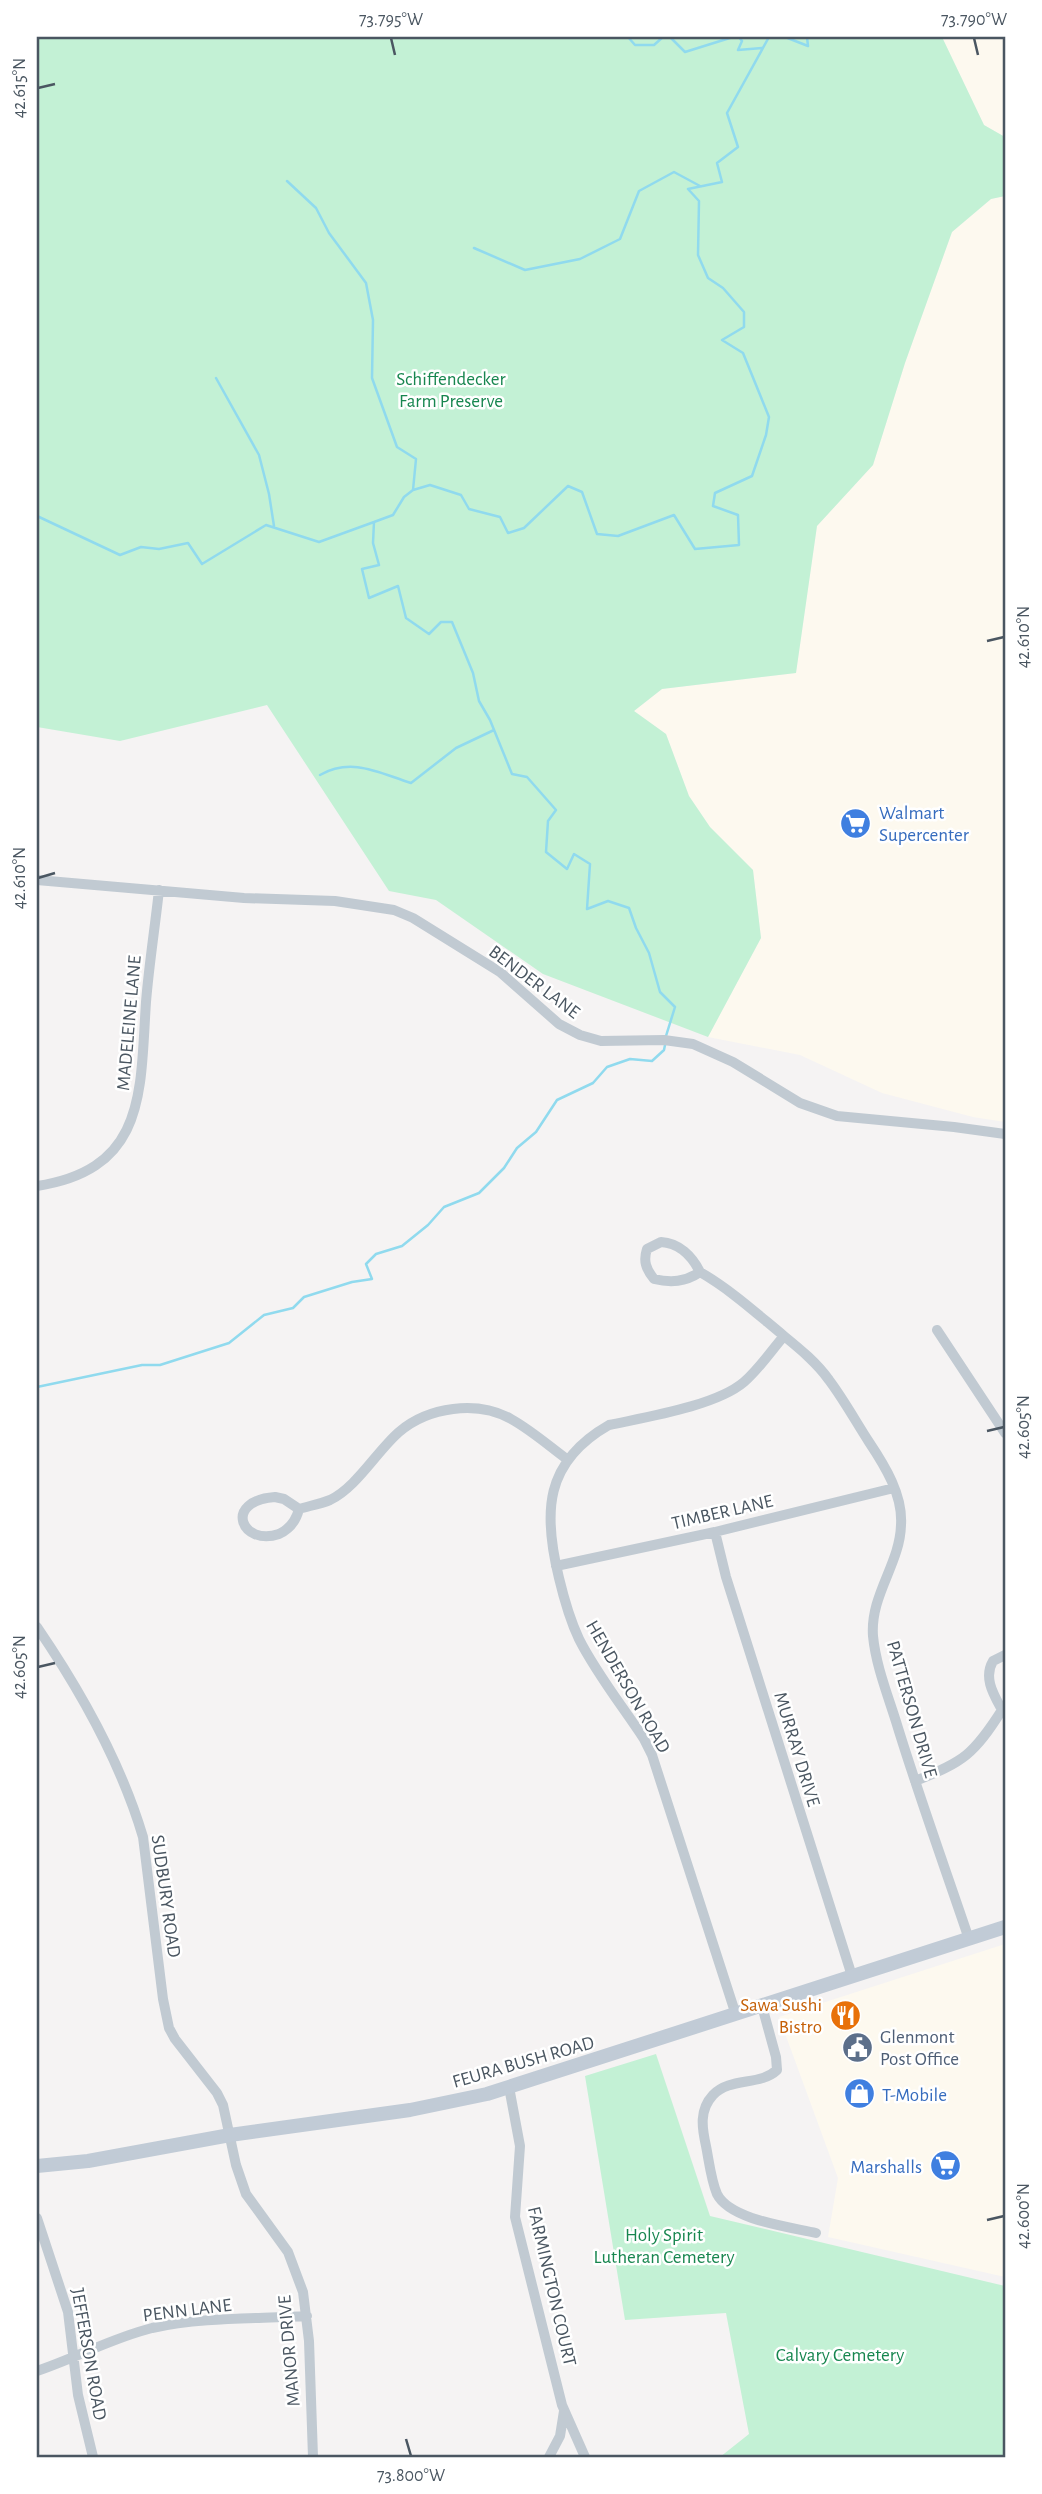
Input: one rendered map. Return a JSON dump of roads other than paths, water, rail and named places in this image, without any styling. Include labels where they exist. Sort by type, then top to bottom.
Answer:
[{"type":"main road","name":"FEURA BUSH ROAD","points":[[37,2166],[88,2161],[230,2135],[410,2110],[487,2094],[1005,1927]]},
{"type":"street","name":"BENDER LANE","points":[[37,880],[264,899],[335,901],[394,910],[413,918],[500,972],[559,1024],[580,1035],[601,1041],[664,1040],[693,1044],[733,1062],[800,1103],[836,1116],[1005,1134]]},
{"type":"street","name":"MADELEINE LANE","points":[[37,1186],[70,1178],[102,1160],[119,1143],[130,1125],[139,1093],[159,890]]},
{"type":"street","name":"PATTERSON DRIVE","points":[[700,1272],[675,1282],[654,1279],[645,1265],[647,1249],[661,1242],[676,1245],[692,1259],[700,1272],[724,1287],[801,1349],[828,1378],[879,1457],[894,1488],[901,1508],[898,1546],[876,1600],[873,1636],[915,1781],[969,1938]]},
{"type":"street","points":[[937,1330],[1005,1433]]},
{"type":"street","name":"HENDERSON ROAD","points":[[736,2015],[652,1755],[580,1640],[565,1604],[549,1529],[550,1500],[568,1460],[585,1440],[609,1425],[711,1399],[729,1391],[743,1382],[784,1336]]},
{"type":"street","points":[[299,1509],[332,1499],[354,1481],[399,1432],[422,1417],[446,1409],[479,1409],[509,1417],[568,1460]]},
{"type":"street","name":"TIMBER LANE","points":[[556,1566],[715,1532],[894,1488]]},
{"type":"street","points":[[266,1498],[284,1499],[299,1509],[292,1526],[269,1536],[252,1533],[242,1519],[244,1510],[250,1504],[266,1498]]},
{"type":"street","name":"MURRAY DRIVE","points":[[715,1532],[726,1577],[852,1976]]},
{"type":"street","name":"SUDBURY ROAD","points":[[37,1627],[75,1685],[129,1796],[143,1837],[166,2019],[175,2039],[218,2093],[230,2135]]},
{"type":"street","points":[[915,1781],[943,1770],[972,1751],[1004,1709],[993,1694],[988,1672],[993,1661],[1005,1655]]},
{"type":"street","points":[[762,2006],[777,2070],[767,2076],[719,2089],[705,2106],[702,2125],[715,2186],[721,2199],[741,2213],[816,2233]]},
{"type":"street","name":"FARMINGTON COURT","points":[[509,2087],[520,2146],[515,2217],[564,2408],[585,2457]]},
{"type":"street","name":"MANOR DRIVE","points":[[230,2135],[246,2194],[288,2252],[298,2275],[307,2316],[313,2457]]},
{"type":"street","name":"JEFFERSON ROAD","points":[[37,2218],[68,2312],[81,2409],[93,2457]]},
{"type":"street","name":"PENN LANE","points":[[37,2371],[133,2334],[177,2324],[307,2316]]},
{"type":"street","name":"FARMINGTON COURT","points":[[550,2457],[560,2436],[564,2408]]},
{"type":"waterway","points":[[628,37],[635,45],[654,45],[663,37]]},
{"type":"waterway","points":[[670,37],[685,52],[733,37]]},
{"type":"waterway","points":[[739,37],[742,41],[738,50],[762,48]]},
{"type":"waterway","points":[[666,1036],[675,1007],[660,992],[649,953],[629,908],[608,901],[587,909],[590,864],[574,854],[567,869],[546,852],[548,821],[556,810],[527,777],[512,774],[490,720],[479,701],[473,673],[452,622],[441,622],[429,634],[406,618],[398,586],[369,598],[362,569],[379,565],[373,543],[374,522],[393,515],[404,497],[413,490],[430,485],[461,495],[469,509],[500,517],[508,533],[524,528],[568,486],[582,492],[597,534],[618,536],[674,515],[695,549],[739,545],[738,515],[713,506],[715,493],[752,476],[766,435],[769,417],[743,353],[722,340],[744,327],[744,312],[723,288],[708,278],[698,255],[699,201],[688,189],[722,182],[717,163],[738,147],[727,113],[769,37]]},
{"type":"waterway","points":[[785,37],[808,46],[807,37]]},
{"type":"waterway","points":[[474,248],[525,270],[580,259],[620,239],[639,191],[674,172],[700,186]]},
{"type":"waterway","points":[[287,181],[316,208],[329,233],[366,283],[373,320],[372,378],[397,447],[416,459],[413,490]]},
{"type":"waterway","points":[[216,378],[259,455],[274,526]]},
{"type":"waterway","points":[[37,516],[120,555],[141,547],[159,549],[188,543],[202,564],[266,525],[319,542],[374,522]]},
{"type":"waterway","points":[[320,775],[343,767],[366,768],[411,783],[456,748],[494,730]]},
{"type":"waterway","points":[[37,1387],[142,1365],[160,1365],[229,1343],[264,1315],[293,1308],[304,1297],[352,1282],[372,1279],[366,1264],[376,1254],[402,1246],[428,1225],[444,1207],[479,1193],[504,1168],[517,1148],[536,1132],[557,1100],[593,1083],[607,1067],[630,1059],[652,1061],[664,1050],[665,1045]]},
{"type":"place","name":"Walmart Supercenter","points":[[856,823]]},
{"type":"place","name":"Sawa Sushi Bistro","points":[[845,2015]]},
{"type":"place","name":"Glenmont Post Office","points":[[857,2047]]},
{"type":"place","name":"T-Mobile","points":[[859,2094]]},
{"type":"place","name":"Marshalls","points":[[945,2166]]},
{"type":"park label","name":"Schiffendecker Farm Preserve","points":[[451,389]]},
{"type":"park label","name":"Holy Spirit Lutheran Cemetery","points":[[664,2245]]},
{"type":"park label","name":"Calvary Cemetery","points":[[840,2354]]}]
